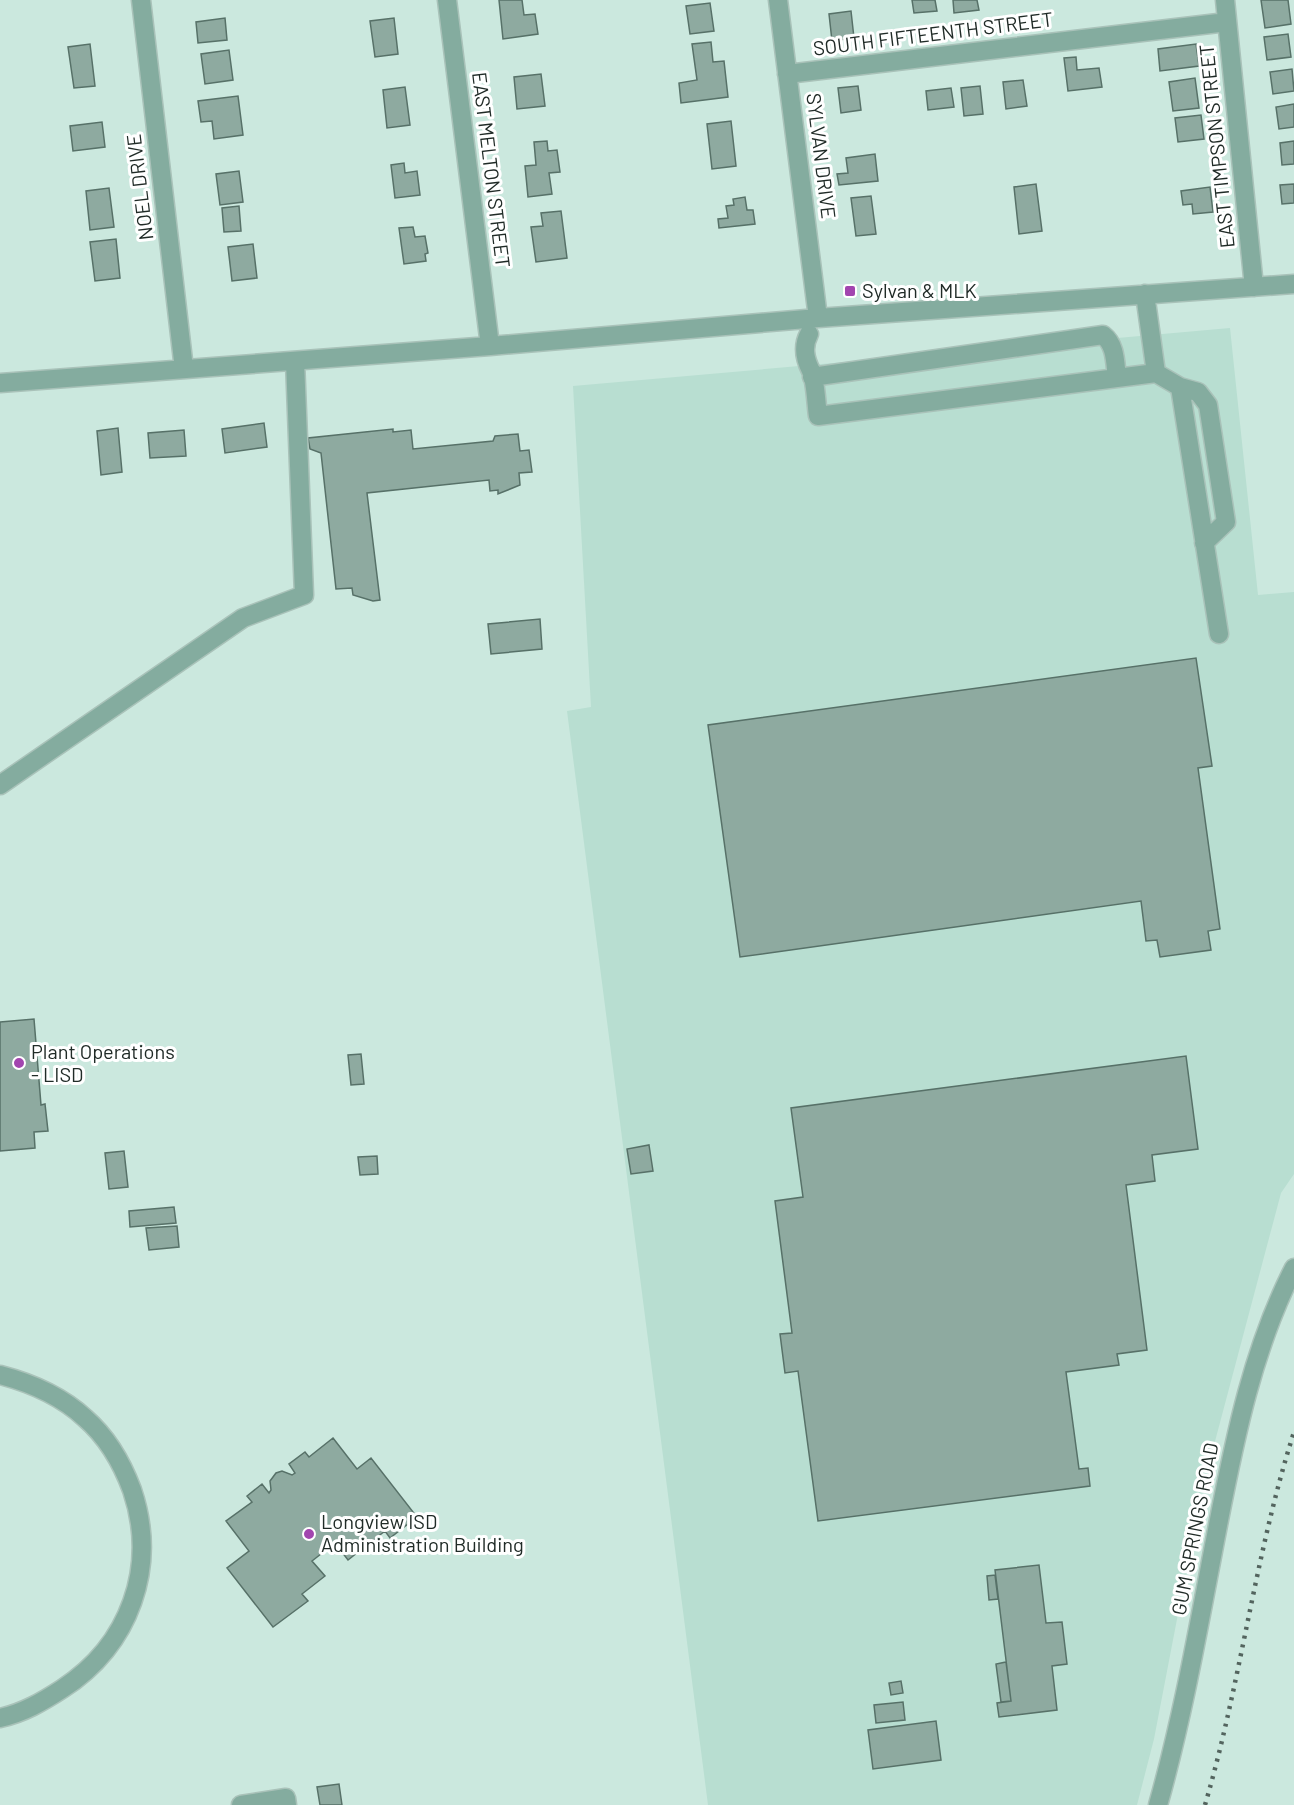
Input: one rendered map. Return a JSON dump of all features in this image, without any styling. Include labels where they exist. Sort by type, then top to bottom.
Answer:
[{"type":"street","name":"NOEL DRIVE","points":[[141,0],[184,369]]},
{"type":"street","name":"EAST MELTON STREET","points":[[447,0],[490,346]]},
{"type":"street","name":"SYLVAN DRIVE","points":[[778,0],[812,323],[815,363],[812,374],[818,416],[1117,378]]},
{"type":"street","name":"EAST TIMPSON STREET","points":[[1225,0],[1254,287]]},
{"type":"street","name":"SOUTH FIFTEENTH STREET","points":[[787,74],[1227,22]]},
{"type":"street","points":[[0,383],[812,323],[1145,294],[1294,284]]},
{"type":"street","points":[[1145,294],[1156,373]]},
{"type":"street","points":[[812,374],[1103,335],[1113,348],[1117,378],[1156,373],[1180,387],[1219,634]]},
{"type":"street","points":[[0,784],[243,618],[304,595],[295,361]]},
{"type":"street","name":"GUM SPRINGS ROAD","points":[[1158,1805],[1190,1674],[1229,1467],[1245,1400],[1264,1339],[1294,1268]]},
{"type":"street","points":[[0,1375],[29,1384],[60,1399],[87,1419],[107,1442],[123,1467],[133,1494],[140,1524],[142,1556],[138,1586],[132,1602],[112,1640],[99,1658],[75,1681],[43,1701],[13,1715],[0,1718]]},
{"type":"street","points":[[241,1805],[286,1798],[287,1805]]},
{"type":"shaded area","points":[[1230,328],[1258,595],[1294,592],[1294,1174],[1281,1193],[1201,1494],[1154,1739],[1137,1805],[708,1805],[567,711],[591,707],[573,386]]},
{"type":"building","points":[[499,0],[522,0],[524,15],[535,14],[538,34],[503,39]]},
{"type":"building","points":[[912,0],[935,0],[937,11],[914,13]]},
{"type":"building","points":[[953,0],[977,0],[979,10],[954,13]]},
{"type":"building","points":[[1261,0],[1288,0],[1291,24],[1265,28]]},
{"type":"building","points":[[710,3],[714,31],[690,34],[686,6]]},
{"type":"building","points":[[851,11],[854,38],[832,41],[829,14]]},
{"type":"building","points":[[225,18],[227,40],[198,43],[196,22]]},
{"type":"building","points":[[394,18],[398,54],[375,57],[370,21]]},
{"type":"building","points":[[1288,34],[1291,57],[1267,60],[1264,37]]},
{"type":"building","points":[[711,42],[713,62],[724,61],[728,97],[681,103],[679,83],[697,80],[692,44]]},
{"type":"building","points":[[90,44],[95,86],[74,88],[68,47]]},
{"type":"building","points":[[1196,44],[1199,66],[1160,71],[1158,49]]},
{"type":"building","points":[[229,50],[233,80],[205,84],[201,54]]},
{"type":"building","points":[[1076,57],[1077,70],[1099,68],[1102,87],[1068,91],[1064,58]]},
{"type":"building","points":[[1292,69],[1294,91],[1273,94],[1270,72]]},
{"type":"building","points":[[541,74],[545,106],[517,109],[514,77]]},
{"type":"building","points":[[1195,78],[1199,108],[1173,111],[1169,82]]},
{"type":"building","points":[[1023,80],[1027,106],[1006,109],[1003,82]]},
{"type":"building","points":[[858,86],[861,110],[841,113],[838,88]]},
{"type":"building","points":[[980,86],[983,114],[964,116],[961,88]]},
{"type":"building","points":[[405,87],[410,125],[387,128],[383,90]]},
{"type":"building","points":[[951,88],[954,107],[928,110],[926,91]]},
{"type":"building","points":[[238,96],[243,135],[214,139],[212,121],[201,122],[198,101]]},
{"type":"building","points":[[1294,104],[1294,127],[1279,129],[1276,107]]},
{"type":"building","points":[[1201,115],[1204,139],[1178,142],[1175,118]]},
{"type":"building","points":[[731,121],[736,166],[712,169],[707,124]]},
{"type":"building","points":[[102,122],[105,147],[73,151],[70,126]]},
{"type":"building","points":[[547,141],[548,151],[557,150],[560,172],[549,173],[552,194],[528,197],[525,166],[536,165],[534,142]]},
{"type":"building","points":[[1294,141],[1294,164],[1282,165],[1280,143]]},
{"type":"building","points":[[875,154],[878,181],[839,185],[837,174],[848,173],[846,158]]},
{"type":"building","points":[[404,163],[405,173],[417,171],[420,195],[395,198],[391,165]]},
{"type":"building","points":[[239,171],[243,202],[220,205],[216,174]]},
{"type":"building","points":[[1036,184],[1042,231],[1019,234],[1014,187]]},
{"type":"building","points":[[1294,184],[1294,203],[1282,204],[1280,185]]},
{"type":"building","points":[[1210,187],[1213,212],[1193,214],[1192,204],[1183,205],[1181,191]]},
{"type":"building","points":[[109,188],[114,227],[90,230],[86,191]]},
{"type":"building","points":[[871,196],[876,234],[856,236],[851,198]]},
{"type":"building","points":[[745,197],[747,210],[753,210],[755,224],[719,228],[718,219],[728,218],[726,206],[734,205],[733,199]]},
{"type":"building","points":[[239,206],[241,231],[224,232],[222,208]]},
{"type":"building","points":[[561,211],[567,258],[536,262],[531,227],[543,226],[541,213]]},
{"type":"building","points":[[413,227],[415,237],[425,236],[428,253],[425,254],[426,261],[404,264],[399,228]]},
{"type":"building","points":[[116,239],[120,278],[95,281],[90,242]]},
{"type":"building","points":[[253,244],[257,278],[232,281],[228,247]]},
{"type":"building","points":[[264,423],[267,447],[225,453],[222,429]]},
{"type":"building","points":[[118,428],[122,472],[101,475],[97,431]]},
{"type":"building","points":[[393,429],[393,432],[411,430],[413,449],[493,441],[495,436],[518,434],[520,451],[529,450],[532,472],[519,473],[520,485],[498,494],[498,490],[490,491],[489,480],[367,493],[380,600],[373,601],[353,595],[352,588],[336,589],[321,453],[310,449],[308,438]]},
{"type":"building","points":[[184,430],[186,456],[150,458],[148,433]]},
{"type":"building","points":[[540,619],[542,649],[491,654],[488,624]]},
{"type":"building","points":[[1196,658],[1212,766],[1198,768],[1220,929],[1208,931],[1211,950],[1160,957],[1157,940],[1146,941],[1141,901],[740,957],[708,725]]},
{"type":"building","name":"Plant Operations - LISD","points":[[34,1019],[41,1105],[45,1104],[48,1131],[34,1132],[35,1148],[0,1151],[0,1022]]},
{"type":"building","points":[[361,1054],[364,1084],[351,1085],[348,1055]]},
{"type":"building","points":[[1186,1056],[1198,1149],[1152,1155],[1155,1181],[1126,1185],[1147,1350],[1117,1354],[1119,1365],[1066,1372],[1079,1469],[1088,1468],[1090,1486],[818,1521],[798,1371],[785,1373],[780,1334],[792,1333],[775,1201],[803,1197],[791,1108]]},
{"type":"building","points":[[649,1145],[653,1171],[631,1174],[627,1149]]},
{"type":"building","points":[[124,1151],[128,1187],[109,1189],[105,1153]]},
{"type":"building","points":[[377,1156],[378,1174],[360,1175],[358,1157]]},
{"type":"building","points":[[174,1207],[176,1223],[130,1227],[129,1211]]},
{"type":"building","points":[[177,1226],[179,1247],[149,1250],[146,1228]]},
{"type":"building","name":"Longview ISD Administration Building","points":[[333,1438],[357,1469],[371,1458],[417,1517],[390,1538],[385,1531],[348,1560],[335,1543],[312,1561],[325,1576],[302,1594],[308,1601],[273,1627],[227,1568],[249,1551],[226,1521],[252,1502],[247,1496],[262,1484],[269,1493],[270,1481],[276,1473],[282,1471],[292,1475],[295,1473],[289,1464],[305,1452],[309,1457]]},
{"type":"building","points":[[1039,1565],[1046,1623],[1062,1622],[1067,1664],[1052,1666],[1057,1710],[999,1717],[997,1703],[1011,1701],[995,1570]]},
{"type":"building","points":[[995,1575],[998,1599],[989,1600],[987,1576]]},
{"type":"building","points":[[1006,1662],[1011,1701],[1001,1702],[996,1664]]},
{"type":"building","points":[[901,1681],[903,1693],[891,1695],[889,1683]]},
{"type":"building","points":[[903,1702],[905,1720],[876,1723],[874,1705]]},
{"type":"building","points":[[936,1721],[941,1760],[873,1769],[868,1730]]},
{"type":"building","points":[[339,1784],[342,1805],[320,1805],[317,1787]]},
{"type":"railway","points":[[1205,1805],[1229,1712],[1269,1524],[1294,1432]]},
{"type":"place","name":"Sylvan & MLK","points":[[850,291]]},
{"type":"place","name":"Plant Operations - LISD","points":[[19,1063]]},
{"type":"place","name":"Longview ISD Administration Building","points":[[309,1534]]}]
